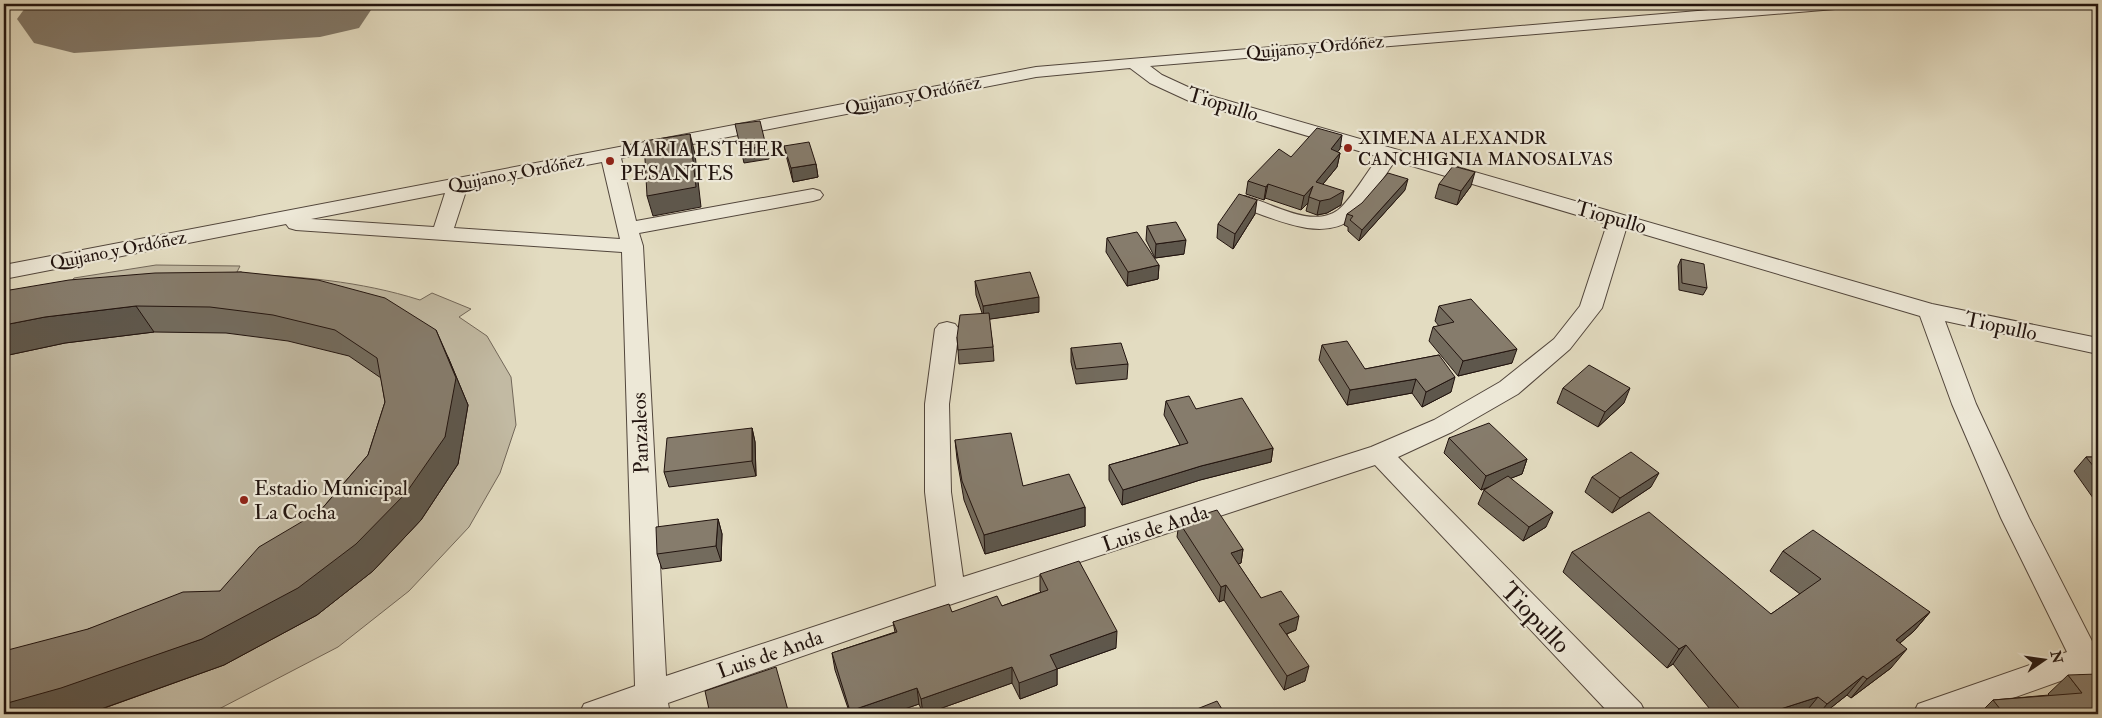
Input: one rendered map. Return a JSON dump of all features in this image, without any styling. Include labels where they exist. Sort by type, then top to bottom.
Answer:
[{"type":"street","name":"Quijano y Ordóñez","points":[[4,272],[1036,72],[1134,62],[1834,4]]},
{"type":"street","name":"Tiopullo","points":[[1134,62],[1156,79],[1195,97],[1930,311],[2098,346]]},
{"type":"street","points":[[1245,202],[1312,223],[1340,219],[1347,213],[1391,153]]},
{"type":"street","name":"Panzaleos","points":[[610,154],[630,238],[653,704]]},
{"type":"street","points":[[442,234],[458,184]]},
{"type":"street","points":[[264,221],[442,234],[630,238],[813,196]]},
{"type":"street","name":"Luis de Anda","points":[[596,714],[653,704],[951,593],[1380,454],[1443,426],[1509,388],[1562,344],[1591,308],[1618,219]]},
{"type":"street","points":[[1929,714],[2094,663],[2015,518],[1964,404],[1930,311]]},
{"type":"street","points":[[947,329],[937,404],[938,492],[951,593]]},
{"type":"street","name":"Tiopullo","points":[[1380,454],[1630,714]]},
{"type":"shaded area","name":"Estadio Municipal La Cocha","points":[[156,265],[240,266],[236,274],[283,276],[352,284],[420,300],[432,293],[471,309],[459,317],[487,336],[511,377],[516,425],[500,473],[469,527],[409,591],[338,647],[219,709],[207,714],[4,714],[4,299],[68,286],[74,278]]},
{"type":"building","points":[[760,121],[766,146],[741,150],[735,124]]},
{"type":"building","points":[[1317,128],[1342,135],[1331,149],[1340,153],[1316,182],[1344,191],[1330,199],[1320,201],[1309,197],[1313,186],[1304,196],[1268,184],[1266,187],[1248,181],[1279,149],[1291,157]]},
{"type":"building","points":[[690,134],[696,187],[647,196],[644,141]]},
{"type":"building","points":[[809,142],[816,164],[791,168],[784,146]]},
{"type":"building","points":[[1453,166],[1475,172],[1461,191],[1439,184]]},
{"type":"building","points":[[1388,173],[1408,179],[1362,230],[1350,220],[1353,216],[1347,214],[1362,203]]},
{"type":"building","points":[[1239,194],[1257,200],[1235,234],[1218,224]]},
{"type":"building","points":[[1176,222],[1186,240],[1156,244],[1147,226]]},
{"type":"building","points":[[1137,232],[1159,265],[1128,272],[1107,238]]},
{"type":"building","points":[[1681,259],[1704,264],[1707,288],[1682,283]]},
{"type":"building","points":[[241,272],[318,280],[385,298],[436,330],[456,378],[445,437],[406,493],[356,544],[298,588],[202,639],[61,688],[4,704],[4,651],[88,629],[183,592],[220,591],[259,547],[320,511],[368,455],[385,402],[377,358],[335,330],[273,315],[210,307],[136,306],[45,317],[4,325],[4,291],[69,280],[155,273]]},
{"type":"building","points":[[1030,272],[1039,297],[983,306],[975,281]]},
{"type":"building","points":[[1471,299],[1517,349],[1463,361],[1433,327],[1454,322],[1439,306]]},
{"type":"building","points":[[989,313],[993,347],[958,350],[957,337],[960,315]]},
{"type":"building","points":[[1347,341],[1365,369],[1439,355],[1455,377],[1426,392],[1416,379],[1350,390],[1322,345]]},
{"type":"building","points":[[1121,343],[1128,364],[1076,369],[1071,348]]},
{"type":"building","points":[[1589,365],[1630,388],[1605,412],[1563,388]]},
{"type":"building","points":[[1189,396],[1196,409],[1242,398],[1273,448],[1201,466],[1123,490],[1109,465],[1188,443],[1166,401]]},
{"type":"building","points":[[1489,423],[1527,459],[1486,476],[1449,438]]},
{"type":"building","points":[[752,428],[752,461],[664,472],[667,438]]},
{"type":"building","points":[[1011,433],[1023,486],[1069,474],[1085,507],[984,535],[962,481],[955,440]]},
{"type":"building","points":[[1631,452],[1659,473],[1620,498],[1592,477]]},
{"type":"building","points":[[2086,457],[2098,457],[2098,472]]},
{"type":"building","points":[[1508,476],[1553,512],[1529,527],[1484,490]]},
{"type":"building","points":[[1217,510],[1243,549],[1231,553],[1261,598],[1281,591],[1299,616],[1279,624],[1309,666],[1287,676],[1226,585],[1221,587],[1179,522]]},
{"type":"building","points":[[1649,512],[1771,614],[1821,579],[1783,551],[1813,530],[1930,612],[1896,640],[1907,649],[1867,679],[1863,676],[1827,704],[1818,697],[1765,714],[1744,714],[1686,645],[1679,649],[1572,552]]},
{"type":"building","points":[[718,519],[716,546],[657,554],[656,527]]},
{"type":"building","points":[[1079,561],[1117,631],[1050,655],[1057,669],[1019,683],[1012,667],[921,699],[917,688],[850,711],[832,653],[897,632],[893,622],[949,604],[952,612],[997,596],[1002,606],[1048,590],[1040,574]]},
{"type":"building","points":[[776,667],[789,714],[744,714],[743,710],[729,714],[710,714],[705,691]]},
{"type":"building","points":[[2098,674],[2098,714],[2004,714],[1993,700],[2082,693],[2068,675]]},
{"type":"building","points":[[1217,701],[1225,714],[1194,714],[1192,711]]},
{"type":"runway","points":[[74,19],[320,4]]},
{"type":"place","name":"XIMENA ALEXANDR CANCHIGNIA MANOSALVAS","points":[[1348,148]]},
{"type":"place","name":"MARIA ESTHER PESANTES","points":[[610,161]]},
{"type":"place","name":"Estadio Municipal La Cocha","points":[[244,500]]}]
